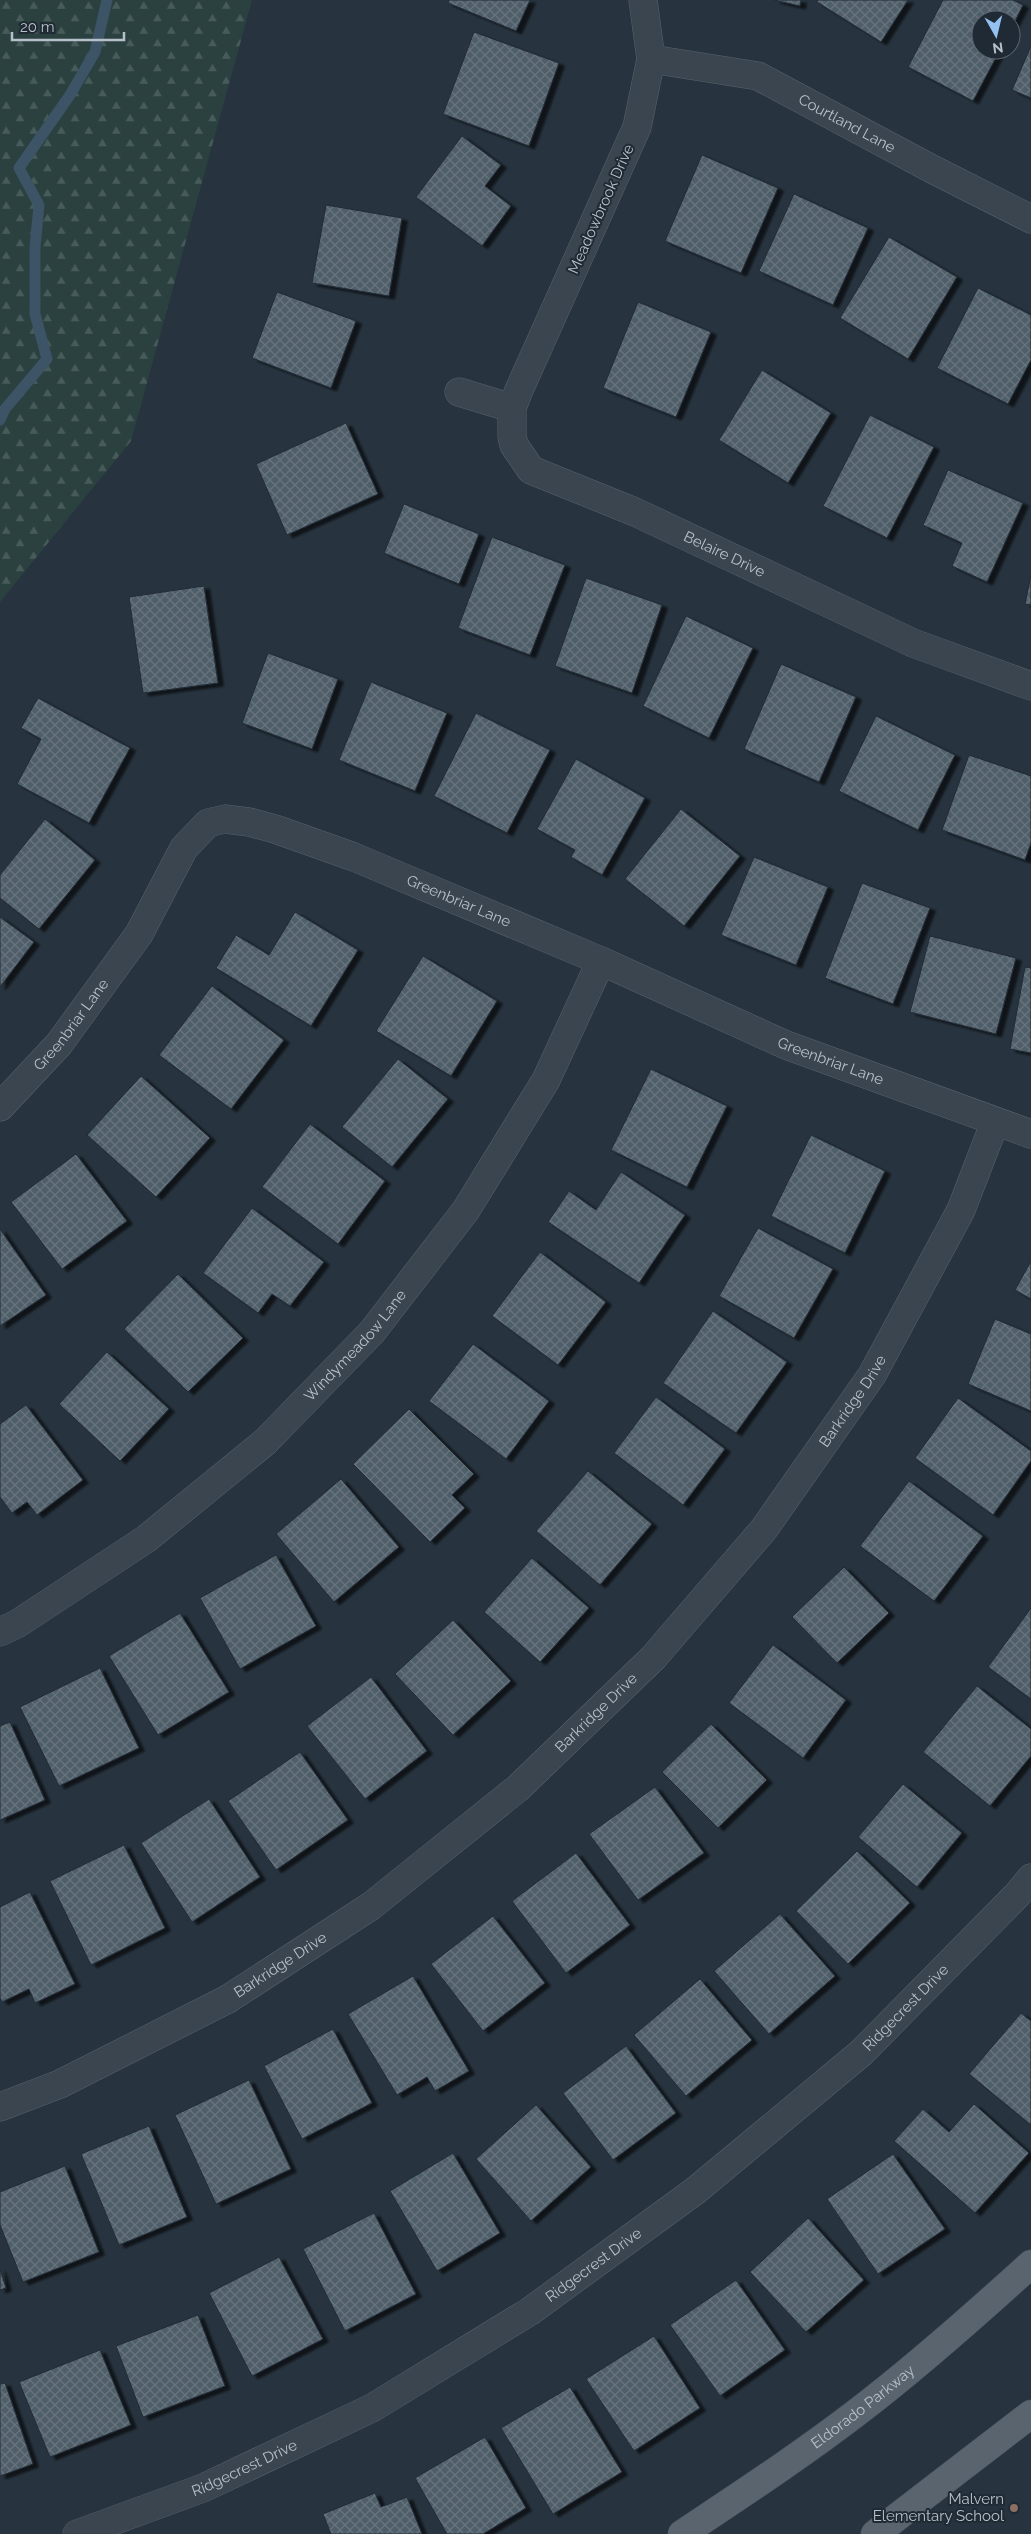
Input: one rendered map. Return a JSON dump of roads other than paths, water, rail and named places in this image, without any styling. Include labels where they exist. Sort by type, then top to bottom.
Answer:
[{"type":"main road","name":"Eldorado Parkway","points":[[682,2534],[766,2478],[860,2410],[963,2326],[1031,2264]]},
{"type":"main road","points":[[875,2534],[1031,2414]]},
{"type":"street","name":"Meadowbrook Drive","points":[[512,408],[637,127],[651,59],[643,0]]},
{"type":"street","name":"Courtland Lane","points":[[651,59],[758,76],[1031,218]]},
{"type":"street","points":[[459,392],[512,408]]},
{"type":"street","name":"Belaire Drive","points":[[512,408],[512,436],[514,445],[531,470],[635,512],[913,643],[1031,686]]},
{"type":"street","name":"Greenbriar Lane","points":[[0,1107],[59,1044],[139,934],[184,848],[208,823],[225,819],[249,822],[275,829],[354,857],[602,961],[786,1045],[1031,1134]]},
{"type":"street","name":"Windymeadow Lane","points":[[0,1632],[17,1624],[146,1540],[265,1442],[372,1332],[471,1202],[546,1080],[602,961]]},
{"type":"street","name":"Barkridge Drive","points":[[0,2108],[60,2084],[228,1999],[371,1906],[518,1788],[654,1658],[764,1529],[872,1375],[962,1210],[995,1122]]},
{"type":"street","name":"Ridgecrest Drive","points":[[78,2534],[203,2488],[372,2408],[529,2312],[695,2191],[862,2053],[1017,1895],[1031,1878]]},
{"type":"waterway","points":[[0,420],[5,409],[47,359],[35,314],[35,247],[39,205],[19,168],[70,95],[95,52],[107,0]]},
{"type":"place","name":"Malvern Elementary School","points":[[1014,2508]]}]
